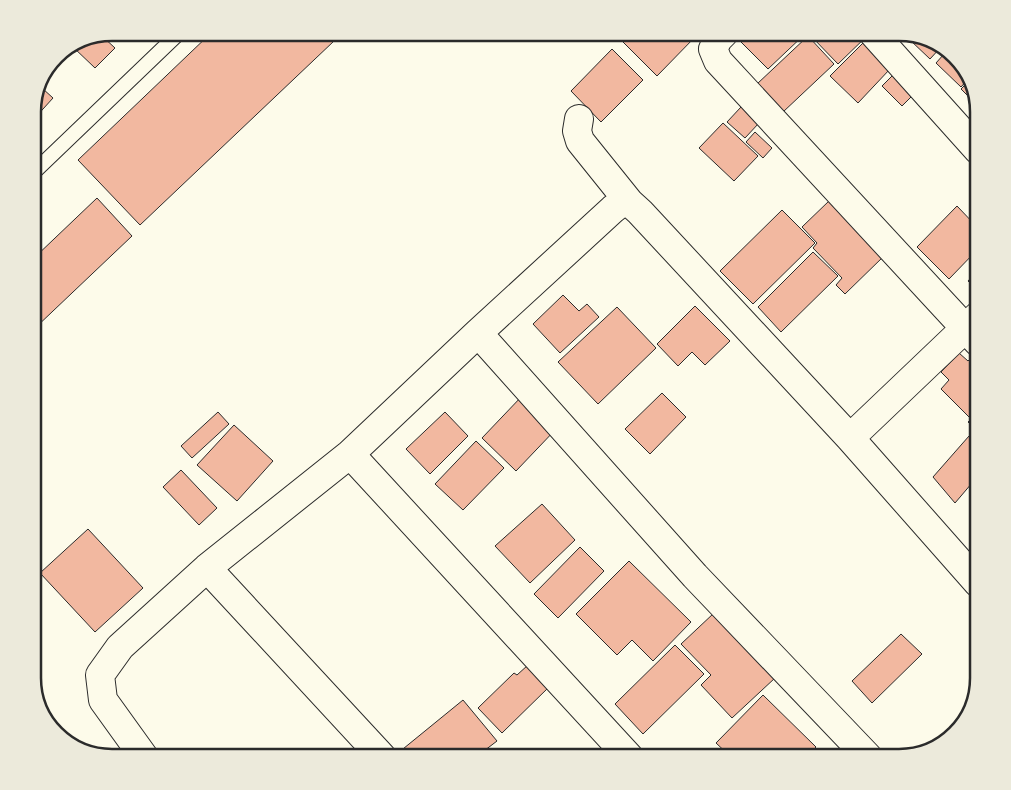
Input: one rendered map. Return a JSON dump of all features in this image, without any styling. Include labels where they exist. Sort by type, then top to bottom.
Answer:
[{"type":"street","points":[[717,41],[713,49],[718,61],[970,325]]},
{"type":"street","points":[[881,41],[970,141]]},
{"type":"street","points":[[579,119],[577,131],[580,141],[629,202],[850,438],[970,574]]},
{"type":"street","points":[[138,749],[103,700],[100,676],[120,647],[207,568],[350,454],[613,209],[618,205],[629,202]]},
{"type":"street","points":[[478,333],[695,576],[859,749]]},
{"type":"street","points":[[850,438],[970,333]]},
{"type":"street","points":[[350,454],[621,749]]},
{"type":"street","points":[[207,568],[374,749]]},
{"type":"lane","points":[[41,166],[170,41]]},
{"type":"building","points":[[203,41],[334,41],[140,225],[78,160]]},
{"type":"building","points":[[624,41],[691,41],[657,76]]},
{"type":"building","points":[[740,41],[798,41],[768,69]]},
{"type":"building","points":[[803,41],[813,41],[834,64],[783,112],[757,84]]},
{"type":"building","points":[[816,41],[862,41],[838,64]]},
{"type":"building","points":[[108,42],[115,48],[95,68],[77,51],[98,43]]},
{"type":"building","points":[[863,43],[890,69],[858,103],[830,76]]},
{"type":"building","points":[[913,43],[922,45],[936,52],[930,59]]},
{"type":"building","points":[[612,49],[643,80],[601,122],[571,91]]},
{"type":"building","points":[[942,56],[952,65],[964,84],[961,87],[936,63]]},
{"type":"building","points":[[893,75],[913,95],[902,106],[882,86]]},
{"type":"building","points":[[964,86],[967,95],[961,89]]},
{"type":"building","points":[[45,91],[53,98],[41,111]]},
{"type":"building","points":[[741,107],[759,123],[745,138],[727,122]]},
{"type":"building","points":[[723,123],[758,156],[734,181],[699,148]]},
{"type":"building","points":[[755,132],[772,148],[763,158],[746,142]]},
{"type":"building","points":[[97,198],[132,236],[41,322],[41,251]]},
{"type":"building","points":[[830,200],[884,256],[845,294],[836,285],[842,278],[813,248],[817,243],[802,227]]},
{"type":"building","points":[[957,206],[970,220],[970,257],[949,279],[917,247]]},
{"type":"building","points":[[782,210],[815,243],[753,304],[720,271]]},
{"type":"building","points":[[813,252],[838,276],[781,332],[758,307]]},
{"type":"building","points":[[563,295],[579,311],[587,304],[599,317],[560,353],[533,324]]},
{"type":"building","points":[[695,306],[730,341],[705,365],[692,352],[678,366],[657,344]]},
{"type":"building","points":[[617,307],[656,348],[598,404],[558,362]]},
{"type":"building","points":[[959,353],[968,361],[970,359],[970,418],[941,389],[949,380],[941,372]]},
{"type":"building","points":[[662,393],[686,417],[650,454],[625,429]]},
{"type":"building","points":[[523,395],[557,428],[516,471],[482,438]]},
{"type":"building","points":[[218,412],[229,424],[192,458],[181,446]]},
{"type":"building","points":[[445,412],[468,436],[430,474],[406,449]]},
{"type":"building","points":[[234,425],[273,461],[237,501],[197,465]]},
{"type":"building","points":[[969,436],[970,485],[955,503],[933,477]]},
{"type":"building","points":[[476,441],[504,468],[463,510],[435,484]]},
{"type":"building","points":[[181,470],[217,508],[199,525],[163,487]]},
{"type":"building","points":[[542,504],[575,540],[530,583],[495,546]]},
{"type":"building","points":[[88,529],[143,588],[95,632],[41,572]]},
{"type":"building","points":[[580,547],[604,571],[558,618],[534,594]]},
{"type":"building","points":[[629,561],[691,622],[653,661],[632,640],[617,655],[576,614]]},
{"type":"building","points":[[714,613],[775,678],[732,718],[701,685],[711,675],[681,644]]},
{"type":"building","points":[[901,634],[922,654],[872,703],[852,681]]},
{"type":"building","points":[[675,645],[704,674],[643,734],[615,704]]},
{"type":"building","points":[[528,665],[549,687],[502,733],[478,708],[514,673],[517,675]]},
{"type":"building","points":[[763,695],[816,747],[814,749],[722,749],[716,743]]},
{"type":"building","points":[[463,700],[497,741],[486,749],[403,749]]}]
